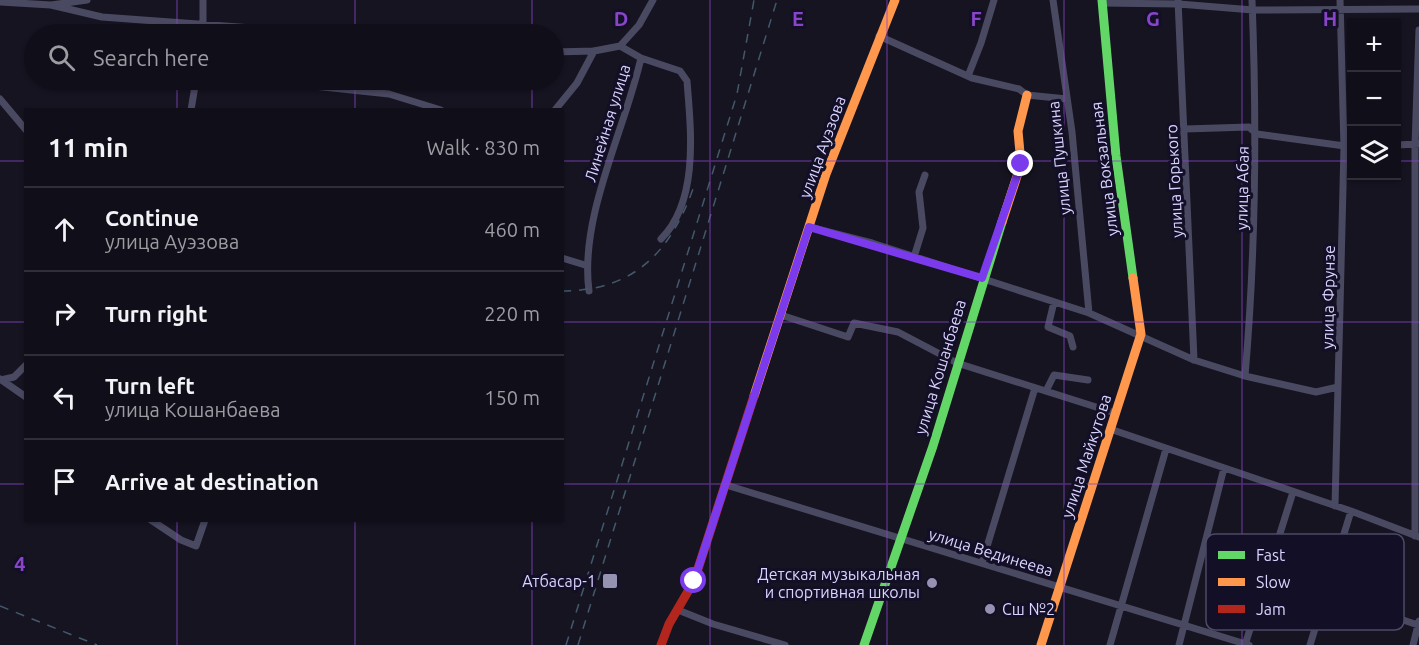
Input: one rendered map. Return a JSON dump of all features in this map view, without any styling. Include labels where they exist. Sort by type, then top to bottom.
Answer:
[{"type":"street","points":[[51,5],[87,0]]},
{"type":"street","points":[[203,0],[204,24]]},
{"type":"street","points":[[564,52],[594,51],[620,46],[639,25],[653,0]]},
{"type":"street","name":"улица Ауэзова","points":[[661,645],[694,581],[809,227],[879,36],[895,0]]},
{"type":"street","points":[[968,76],[994,0]]},
{"type":"street","name":"улица Пушкина","points":[[1053,0],[1067,99],[1089,314]]},
{"type":"street","name":"улица Абая","points":[[1245,376],[1254,266],[1257,134],[1252,0]]},
{"type":"street","name":"улица Фрунзе","points":[[1341,0],[1347,128]]},
{"type":"street","points":[[1102,1],[1178,2],[1253,10],[1419,9]]},
{"type":"street","name":"улица Вокзальная","points":[[1102,1],[1116,156],[1141,334]]},
{"type":"street","points":[[0,2],[51,5],[102,17],[191,24]]},
{"type":"street","name":"улица Горького","points":[[1178,2],[1194,360]]},
{"type":"street","points":[[1110,429],[1351,511],[1417,537],[1419,30]]},
{"type":"street","points":[[879,36],[968,76],[1019,89],[1027,95],[1067,99]]},
{"type":"street","name":"Линейная улица","points":[[589,291],[585,265],[608,162],[623,122],[641,58],[620,46]]},
{"type":"street","points":[[557,108],[577,83],[594,51]]},
{"type":"street","points":[[641,58],[680,71],[687,81],[689,181],[671,229],[661,239]]},
{"type":"street","points":[[190,108],[194,90]]},
{"type":"street","points":[[351,90],[389,94],[434,108]]},
{"type":"street","name":"улица Кошанбаева","points":[[864,645],[936,436],[982,278],[1021,164],[1018,131],[1027,95]]},
{"type":"street","points":[[0,99],[24,128]]},
{"type":"street","points":[[1185,129],[1249,127],[1257,134],[1347,147]]},
{"type":"street","points":[[1401,145],[1417,145]]},
{"type":"street","name":"улица Фрунзе","points":[[1335,506],[1347,171]]},
{"type":"street","points":[[914,257],[922,228],[919,192],[925,175]]},
{"type":"street","points":[[809,227],[914,257],[1054,302],[1141,334],[1194,360],[1245,376],[1316,392],[1338,387]]},
{"type":"street","points":[[564,259],[585,265]]},
{"type":"street","points":[[1054,302],[1048,327],[1070,336],[1073,347]]},
{"type":"street","points":[[781,315],[848,337],[854,323],[898,333],[957,363],[1115,413]]},
{"type":"street","name":"улица Майкутова","points":[[1041,645],[1141,334]]},
{"type":"street","points":[[0,380],[14,377],[24,367]]},
{"type":"street","points":[[1046,391],[1054,375],[1088,380]]},
{"type":"street","points":[[0,380],[24,396]]},
{"type":"street","points":[[982,563],[1035,388]]},
{"type":"street","points":[[1110,645],[1166,449]]},
{"type":"street","points":[[1207,534],[1224,468]]},
{"type":"street","name":"улица Вединеева","points":[[726,485],[1247,645]]},
{"type":"street","points":[[1280,534],[1293,492]]},
{"type":"street","points":[[1344,534],[1351,511]]},
{"type":"street","points":[[154,522],[181,540],[196,546],[204,522]]},
{"type":"street","points":[[1179,645],[1206,539]]},
{"type":"street","points":[[678,610],[713,624],[785,645]]},
{"type":"street","points":[[1413,645],[1418,623]]},
{"type":"street","points":[[1247,645],[1252,630]]},
{"type":"street","points":[[1310,645],[1315,630]]},
{"type":"railway","points":[[566,645],[737,94],[754,0]]},
{"type":"railway","points":[[578,645],[777,0]]},
{"type":"railway","points":[[564,291],[609,284],[629,276],[646,264],[673,232],[693,189]]},
{"type":"railway","points":[[0,606],[97,645]]},
{"type":"traffic: fast","points":[[1102,0],[1116,156],[1133,278]]},
{"type":"traffic: fast","points":[[864,645],[933,446],[1002,222]]},
{"type":"traffic: slow","points":[[754,396],[826,174],[895,0]]},
{"type":"traffic: slow","points":[[1002,222],[1021,164],[1018,131],[1027,95]]},
{"type":"traffic: slow","points":[[1041,645],[1141,334],[1133,278]]},
{"type":"traffic: jam","points":[[661,645],[669,624],[694,581],[754,396]]},
{"type":"place","name":"Атбасар-1","points":[[610,581]]},
{"type":"place","name":"Детская музыкальная и спортивная школы","points":[[932,583]]},
{"type":"place","name":"Сш №2","points":[[990,609]]},
{"type":"route","points":[[694,581],[753,406],[809,227],[872,243],[982,278],[1021,164]]}]
